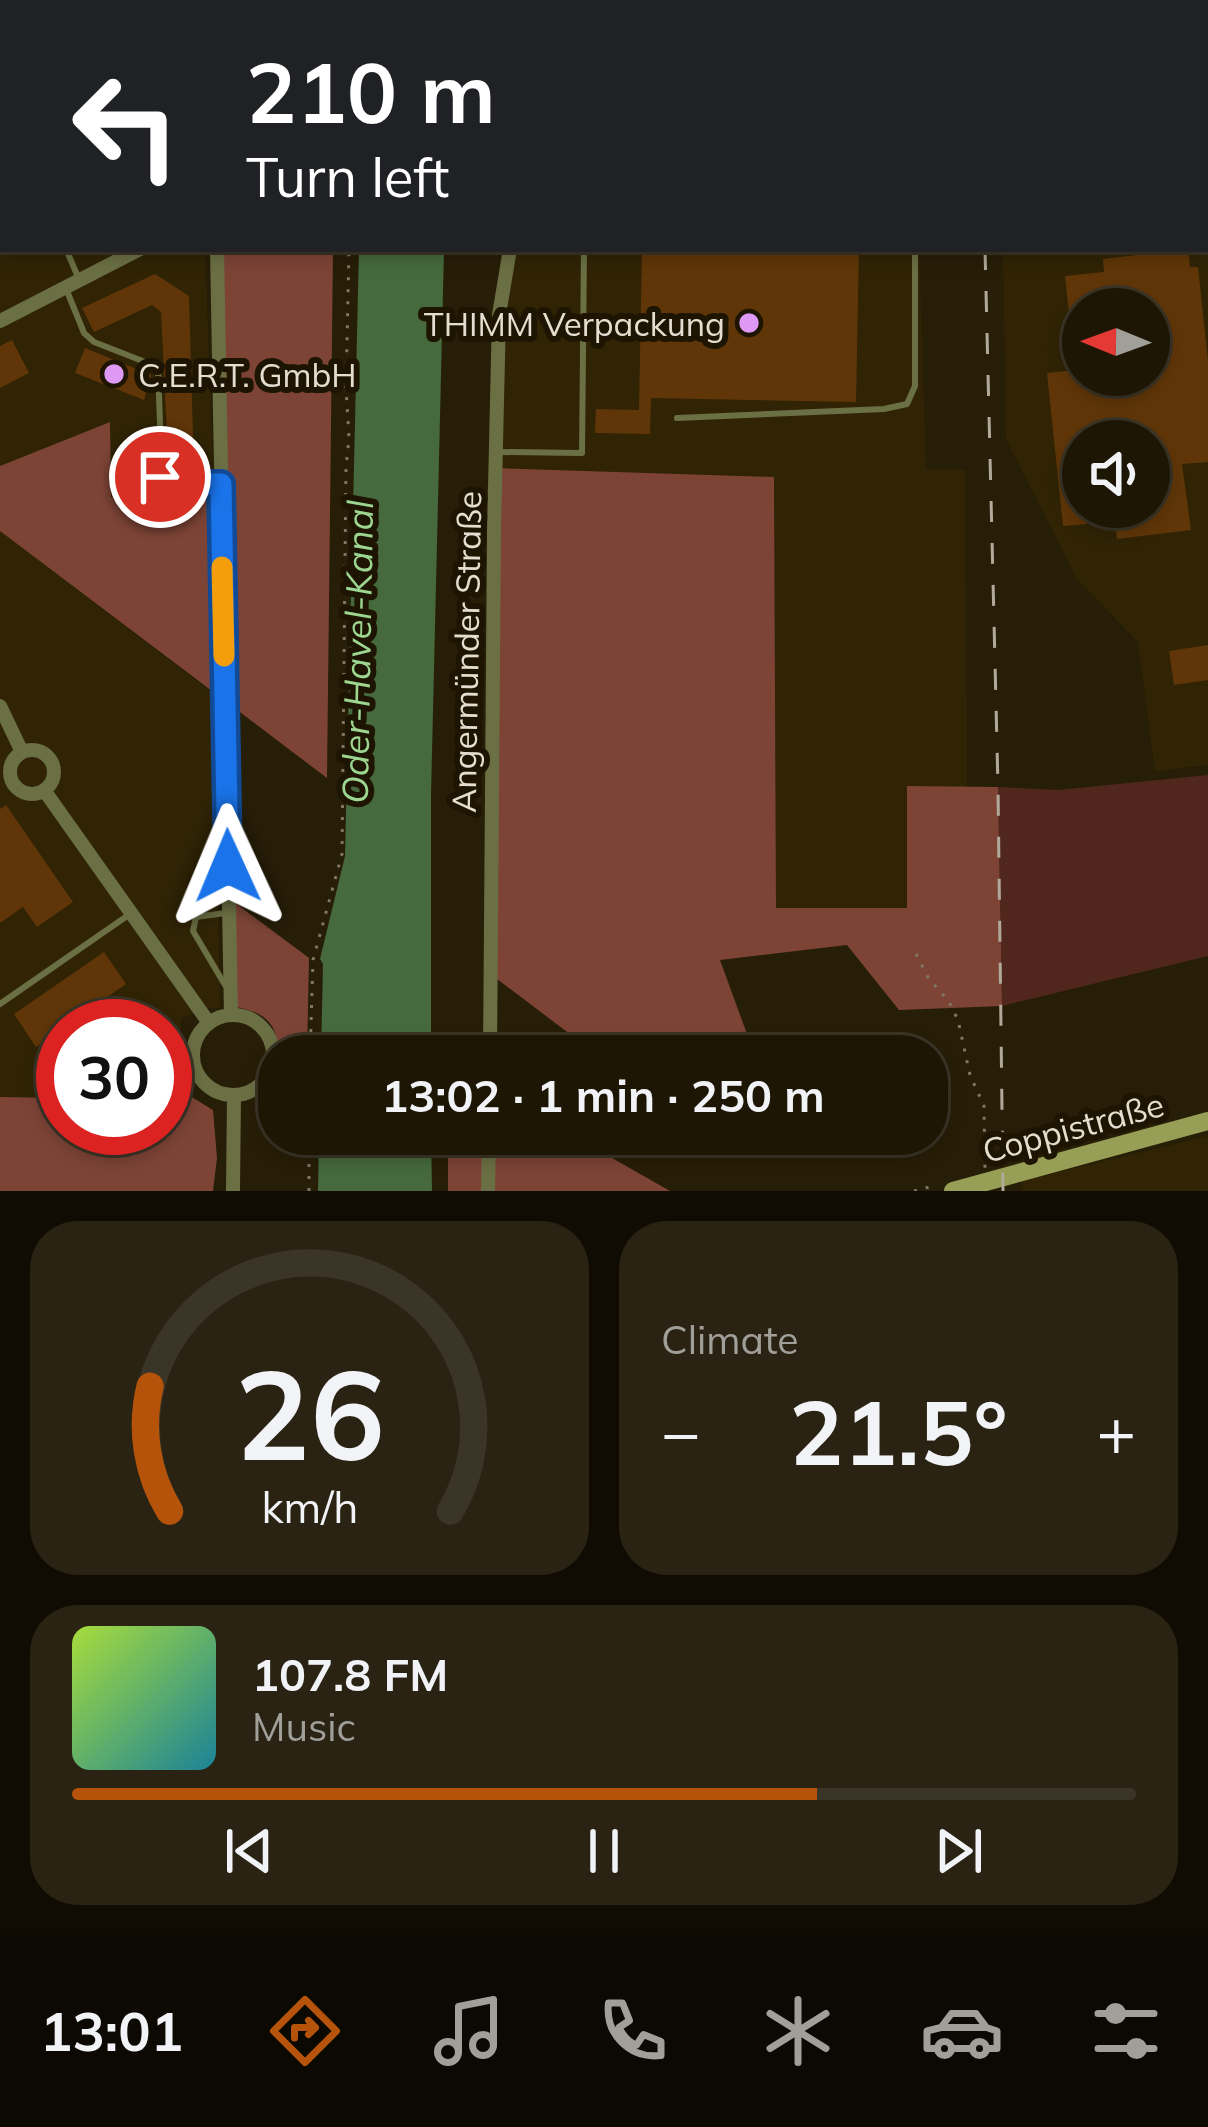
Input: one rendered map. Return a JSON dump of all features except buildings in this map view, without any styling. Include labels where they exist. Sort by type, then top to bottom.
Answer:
[{"type":"main road","name":"Coppistraße","points":[[953,1191],[1208,1120]]},
{"type":"street","points":[[0,321],[134,252]]},
{"type":"street","points":[[217,252],[230,1015]]},
{"type":"street","name":"Angermünder Straße","points":[[490,1035],[499,314],[509,252]]},
{"type":"street","points":[[0,706],[22,752]]},
{"type":"street","points":[[35,750],[51,760],[53,778],[44,790],[26,793],[6,786],[11,765],[22,752],[35,750]]},
{"type":"street","points":[[44,790],[209,1023]]},
{"type":"street","points":[[230,1015],[255,1021],[265,1030],[274,1054],[267,1078],[246,1094],[234,1096],[210,1088],[195,1068],[194,1043],[209,1023],[230,1015]]},
{"type":"street","points":[[232,1191],[234,1096]]},
{"type":"street","points":[[488,1191],[489,1155]]},
{"type":"lane","points":[[67,252],[84,333],[94,342],[158,368],[162,482],[221,484]]},
{"type":"lane","points":[[496,452],[582,453],[584,252]]},
{"type":"lane","points":[[677,418],[907,404],[914,386],[916,252]]},
{"type":"lane","points":[[0,1004],[132,913]]},
{"type":"lane","points":[[229,913],[196,917],[193,931],[230,993]]},
{"type":"path","points":[[311,1035],[314,960],[342,854],[349,252]]},
{"type":"path","points":[[916,954],[958,1020],[970,1075],[984,1106],[985,1173]]},
{"type":"path","points":[[309,1155],[309,1191]]},
{"type":"shaded area","points":[[0,252],[205,252],[214,498],[111,497],[109,422],[0,466]]},
{"type":"shaded area","points":[[221,252],[333,252],[327,778],[0,531],[0,466],[110,422],[111,497],[228,497]]},
{"type":"shaded area","points":[[510,252],[919,252],[926,470],[965,470],[967,787],[907,787],[907,908],[776,908],[774,477],[495,468],[499,315]]},
{"type":"shaded area","points":[[1003,252],[1208,252],[1208,765],[1155,771],[1138,642],[1077,579],[1006,439]]},
{"type":"shaded area","points":[[495,468],[774,477],[776,908],[907,908],[907,786],[998,787],[1002,1006],[899,1010],[847,945],[720,960],[747,1035],[571,1035],[497,979]]},
{"type":"shaded area","points":[[0,531],[214,694],[220,1008],[192,1014],[192,999],[36,999],[36,1098],[0,1097]]},
{"type":"shaded area","points":[[1208,775],[1208,956],[1002,1006],[998,787],[1059,790]]},
{"type":"shaded area","points":[[235,903],[309,958],[307,1035],[276,1035],[257,1013],[236,1007]]},
{"type":"shaded area","points":[[0,1097],[36,1098],[36,1155],[192,1155],[192,1097],[213,1110],[217,1158],[213,1191],[0,1191]]},
{"type":"shaded area","points":[[1208,1136],[1208,1191],[1023,1191],[1021,1181]]},
{"type":"shaded area","points":[[448,1155],[607,1155],[670,1191],[448,1191]]},
{"type":"water","name":"Oder-Havel-Kanal","points":[[359,252],[444,252],[431,795],[431,1035],[321,1035],[320,959],[345,856]]},
{"type":"water","points":[[319,1155],[431,1155],[432,1191],[318,1191]]},
{"type":"railway","points":[[985,252],[1003,1191]]},
{"type":"slow traffic","points":[[222,567],[224,656]]},
{"type":"place","name":"THIMM Verpackung","points":[[749,323]]},
{"type":"place","name":"C.E.R.T. GmbH","points":[[114,374]]},
{"type":"route","points":[[160,477],[166,484],[221,484],[228,866]]}]
